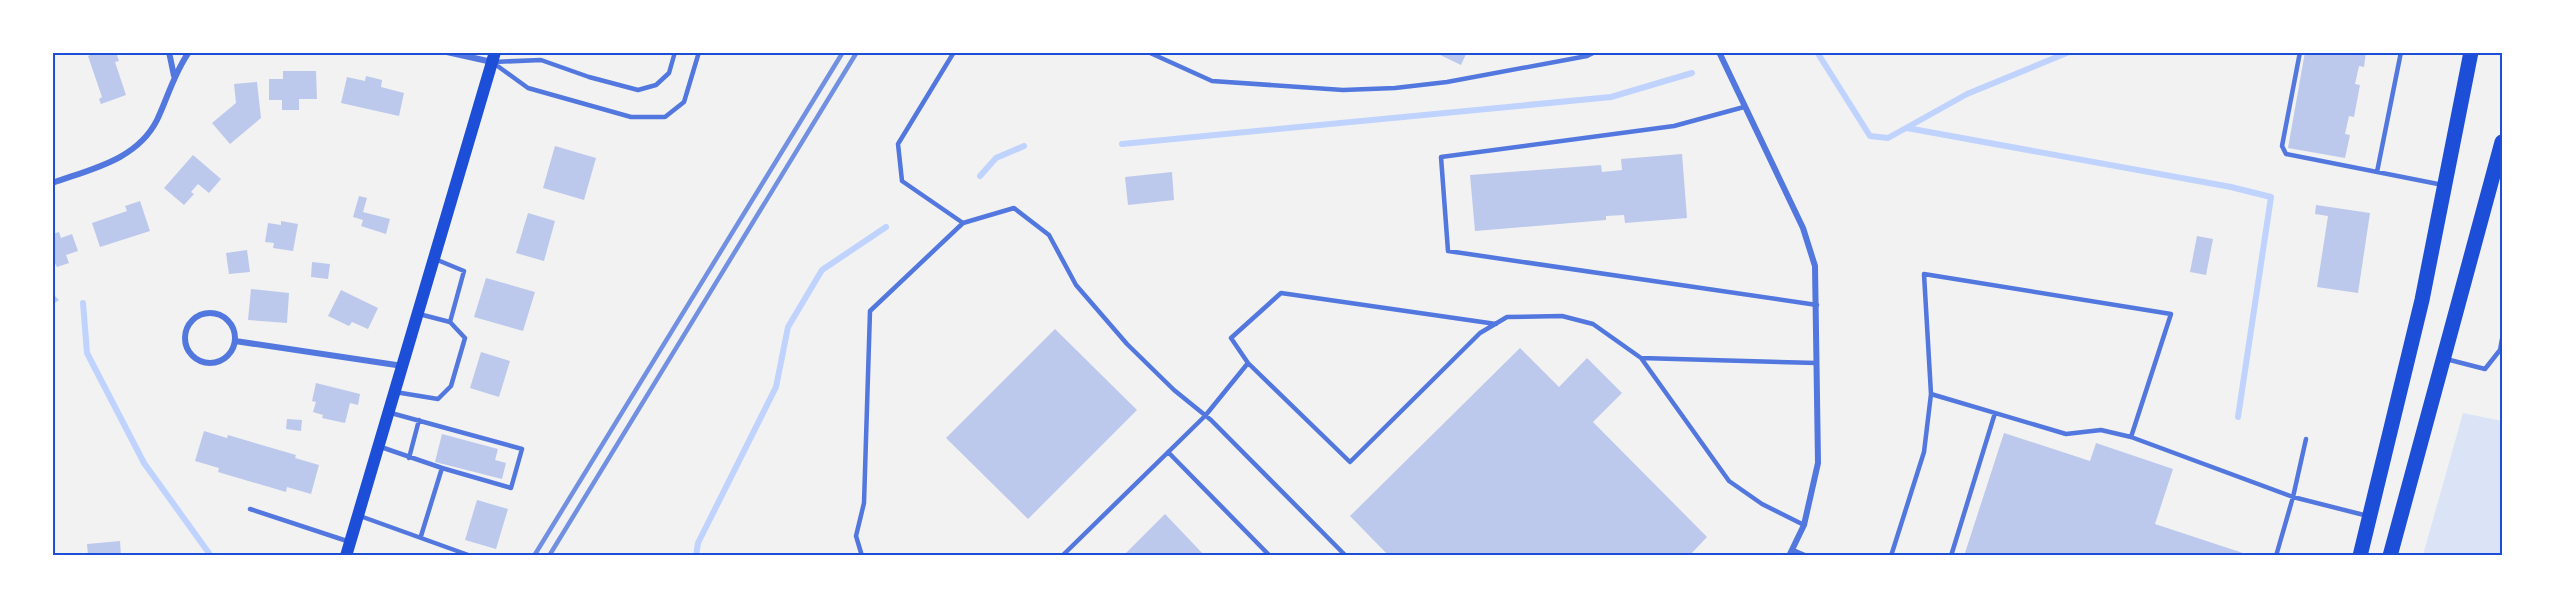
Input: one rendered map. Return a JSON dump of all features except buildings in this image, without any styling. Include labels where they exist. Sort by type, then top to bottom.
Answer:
[{"type":"main road","points":[[2360,555],[2407,364],[2446,186],[2471,52]]},
{"type":"main road","points":[[346,555],[494,57]]},
{"type":"main road","points":[[2390,555],[2502,142]]},
{"type":"street","points":[[169,52],[174,76]]},
{"type":"street","points":[[52,183],[128,153],[142,140],[156,122],[174,76],[189,52]]},
{"type":"street","points":[[447,52],[494,57]]},
{"type":"street","points":[[1719,52],[1803,228],[1815,266],[1818,463],[1804,525],[1791,553]]},
{"type":"street","points":[[212,313],[224,318],[233,328],[235,341],[230,353],[220,362],[207,364],[195,359],[186,349],[184,336],[189,324],[199,316],[212,313]]},
{"type":"street","points":[[235,341],[403,366]]},
{"type":"lane","points":[[494,57],[541,60],[589,77],[638,90],[656,85],[669,73],[675,52]]},
{"type":"lane","points":[[494,57],[528,88],[631,117],[665,117],[684,102],[699,52]]},
{"type":"lane","points":[[954,52],[898,144],[902,181],[963,223]]},
{"type":"lane","points":[[1148,52],[1212,81],[1343,90],[1395,88],[1447,82],[1587,56],[1595,52]]},
{"type":"lane","points":[[2300,52],[2282,146],[2286,154],[2446,186]]},
{"type":"lane","points":[[2377,172],[2401,52]]},
{"type":"lane","points":[[1744,107],[1674,126],[1441,157],[1448,251],[1817,305]]},
{"type":"lane","points":[[862,555],[856,536],[864,503],[870,311],[963,223],[1014,208],[1048,235],[1076,285],[1102,317],[1174,390],[1205,416],[1346,555]]},
{"type":"lane","points":[[434,259],[465,271],[450,322]]},
{"type":"lane","points":[[1892,555],[1924,452],[1931,394],[1924,274],[2172,314],[2131,438]]},
{"type":"lane","points":[[1496,324],[1281,292],[1231,338],[1248,363],[1350,462],[1480,333],[1496,324],[1508,317],[1562,316],[1593,324],[1641,358],[1729,481],[1761,504],[1804,525]]},
{"type":"lane","points":[[395,392],[433,399],[442,397],[451,386],[465,338],[450,322],[419,314]]},
{"type":"lane","points":[[2444,358],[2485,369],[2500,350],[2502,339]]},
{"type":"lane","points":[[1641,358],[1817,363]]},
{"type":"lane","points":[[1062,555],[1205,416],[1248,363]]},
{"type":"lane","points":[[1931,394],[2066,434],[2101,430],[2131,438],[2294,497],[2370,517]]},
{"type":"lane","points":[[378,446],[409,458],[511,488],[522,449],[389,412]]},
{"type":"lane","points":[[1951,555],[1995,413]]},
{"type":"lane","points":[[409,458],[419,420]]},
{"type":"lane","points":[[2276,555],[2294,497],[2306,439]]},
{"type":"lane","points":[[1168,452],[1270,555]]},
{"type":"lane","points":[[421,536],[442,468]]},
{"type":"lane","points":[[249,509],[350,542]]},
{"type":"lane","points":[[358,516],[471,555]]},
{"type":"lane","points":[[1791,553],[1807,555]]},
{"type":"shaded area","points":[[2463,413],[2502,421],[2502,555],[2423,555]]},
{"type":"waterway","points":[[1817,52],[1870,136],[1888,138],[1967,94],[2069,52]]},
{"type":"waterway","points":[[1122,144],[1611,97],[1692,73]]},
{"type":"waterway","points":[[1907,128],[2231,187],[2271,197],[2238,417]]},
{"type":"waterway","points":[[980,176],[996,158],[1024,146]]},
{"type":"waterway","points":[[696,556],[698,543],[776,387],[788,327],[822,270],[886,227]]},
{"type":"waterway","points":[[83,303],[87,353],[144,463],[211,556]]},
{"type":"railway","points":[[534,556],[843,52]]},
{"type":"railway","points":[[549,556],[857,52]]}]
